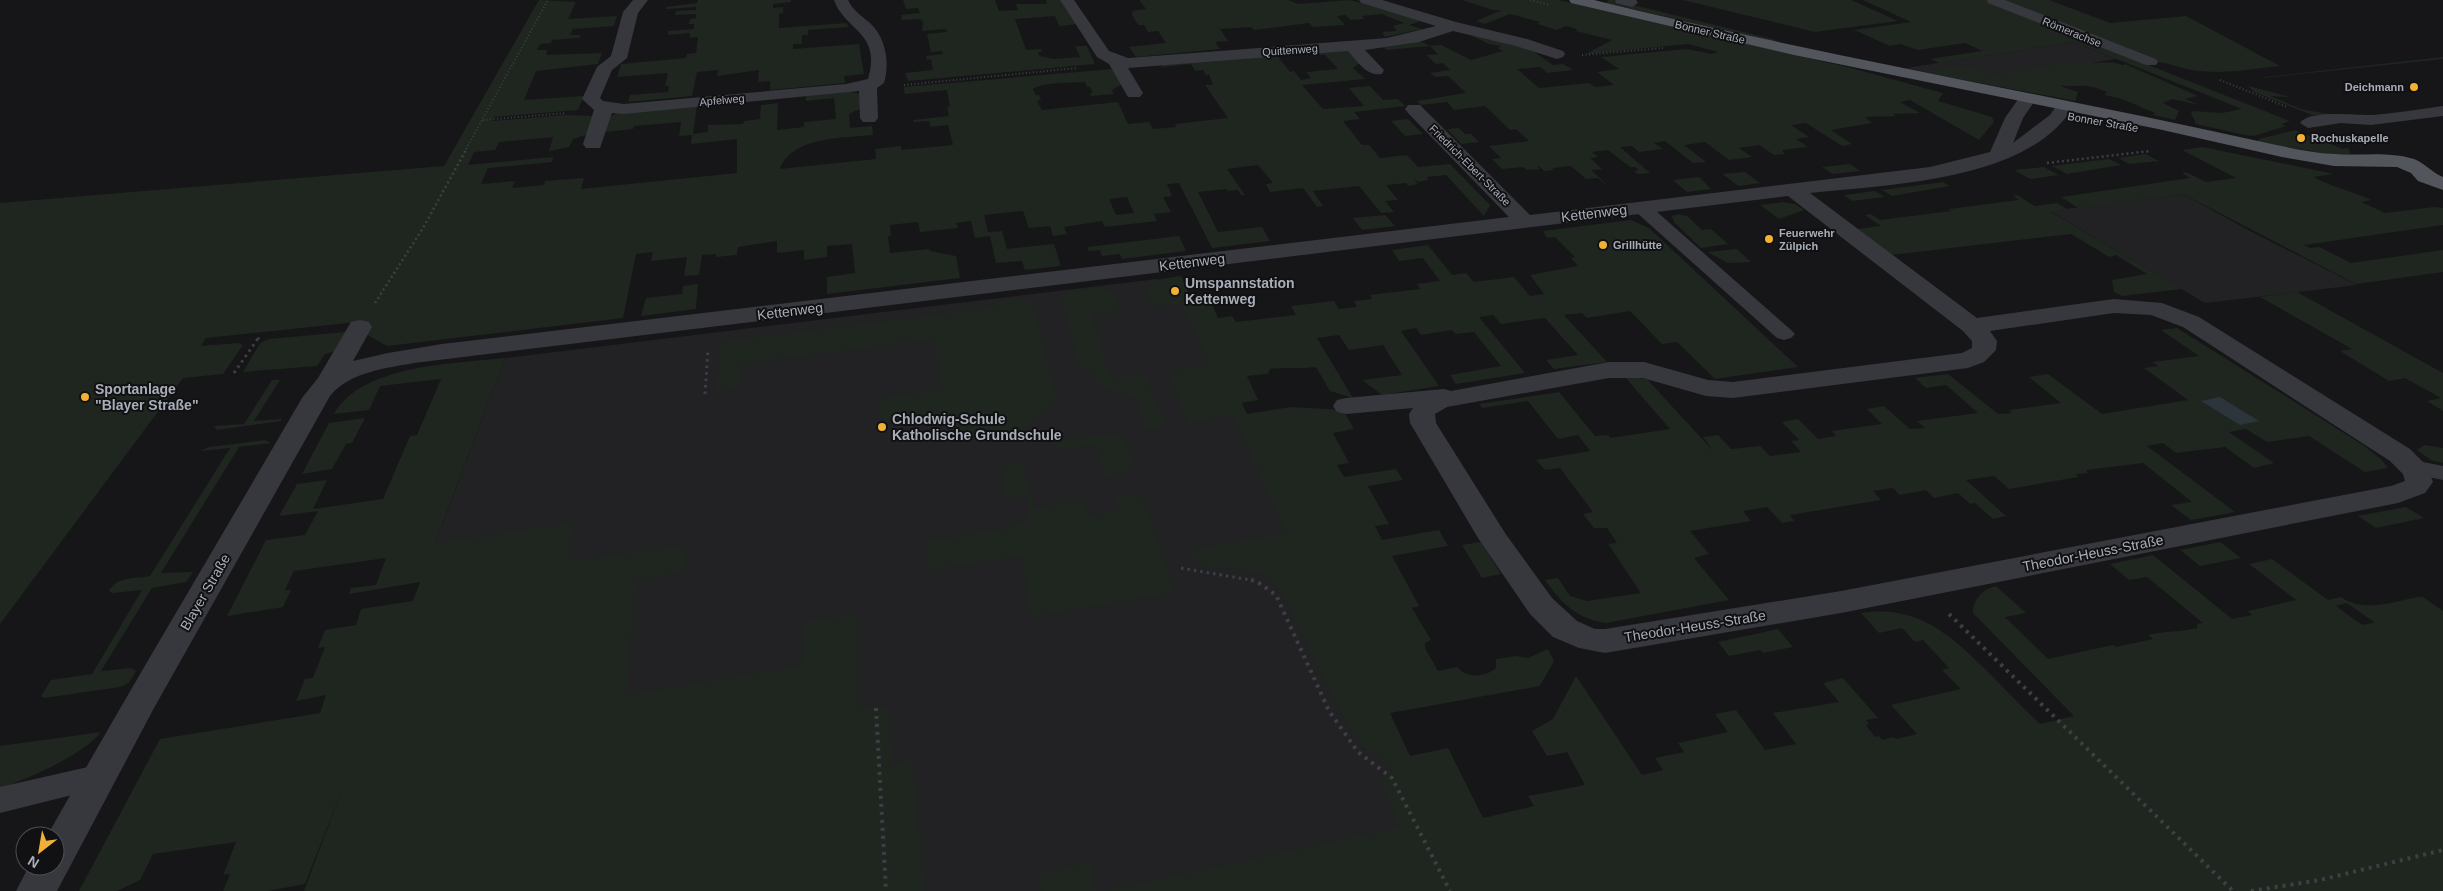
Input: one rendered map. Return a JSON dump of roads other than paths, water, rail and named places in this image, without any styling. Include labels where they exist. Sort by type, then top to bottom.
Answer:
[{"type":"main road","name":"Bonner Straße","points":[[1585,1],[1844,62],[1923,86],[2362,165],[2382,177],[2443,194]]},
{"type":"main road","name":"Bonner Straße","points":[[2362,165],[2372,158],[2395,161],[2416,169],[2434,181]]},
{"type":"main road","name":"Bonner Straße","points":[[2405,182],[2434,181]]},
{"type":"street","points":[[593,144],[604,108],[594,104],[591,98],[604,67],[619,58],[631,12],[641,0]]},
{"type":"street","points":[[841,0],[846,11],[871,34],[879,73],[871,84],[869,118]]},
{"type":"street","points":[[1067,0],[1103,54],[1117,63],[1134,93]]},
{"type":"street","points":[[1366,0],[1452,26],[1534,46],[1557,54]]},
{"type":"street","name":"Quittenweg","points":[[1117,63],[1138,63],[1403,41],[1452,26]]},
{"type":"street","points":[[1352,46],[1376,70]]},
{"type":"street","name":"Apfelweg","points":[[604,108],[624,109],[846,89],[871,84]]},
{"type":"street","points":[[1999,154],[2014,118],[2025,103]]},
{"type":"street","name":"Friedrich-Ebert-Straße","points":[[1414,109],[1526,222]]},
{"type":"street","name":"Kettenweg","points":[[384,361],[511,343],[1794,191],[1961,167],[2030,142],[2062,110]]},
{"type":"street","name":"Theodor-Heuss-Straße","points":[[1346,406],[1458,396],[1609,370],[1644,370],[1706,388],[1733,390],[1968,360],[1984,352],[1983,338],[1972,326],[1794,191]]},
{"type":"street","points":[[1972,326],[2114,306],[2147,307],[2174,314],[2191,322],[2233,348],[2400,455],[2413,467]]},
{"type":"street","points":[[328,382],[360,327]]},
{"type":"street","name":"Blayer Straße","points":[[65,840],[139,704],[206,591],[315,398],[328,382],[348,371],[384,361]]},
{"type":"street","name":"Theodor-Heuss-Straße","points":[[1458,396],[1428,406],[1422,414],[1422,423],[1494,538],[1541,606],[1564,629],[1577,635],[1605,641],[1841,602],[2398,494],[2415,487],[2419,482],[2419,476],[2413,467]]},
{"type":"street","points":[[36,891],[44,876]]},
{"type":"lane","name":"Römerachse","points":[[1993,0],[2151,62]]},
{"type":"lane","points":[[2082,45],[2100,43]]},
{"type":"lane","points":[[2308,123],[2341,118],[2371,120],[2443,111]]},
{"type":"lane","points":[[1642,208],[1784,334]]},
{"type":"lane","points":[[2413,467],[2443,473]]},
{"type":"lane","points":[[0,800],[100,776]]},
{"type":"place","name":"Deichmann","points":[[2414,87]]},
{"type":"place","name":"Rochuskapelle","points":[[2301,138]]},
{"type":"place","name":"Feuerwehr Zülpich","points":[[1769,239]]},
{"type":"place","name":"Grillhütte","points":[[1603,245]]},
{"type":"place","name":"Umspannstation Kettenweg","points":[[1175,291]]},
{"type":"place","name":"Sportanlage \"Blayer Straße\"","points":[[85,397]]},
{"type":"place","name":"Chlodwig-Schule Katholische Grundschule","points":[[882,427]]}]
